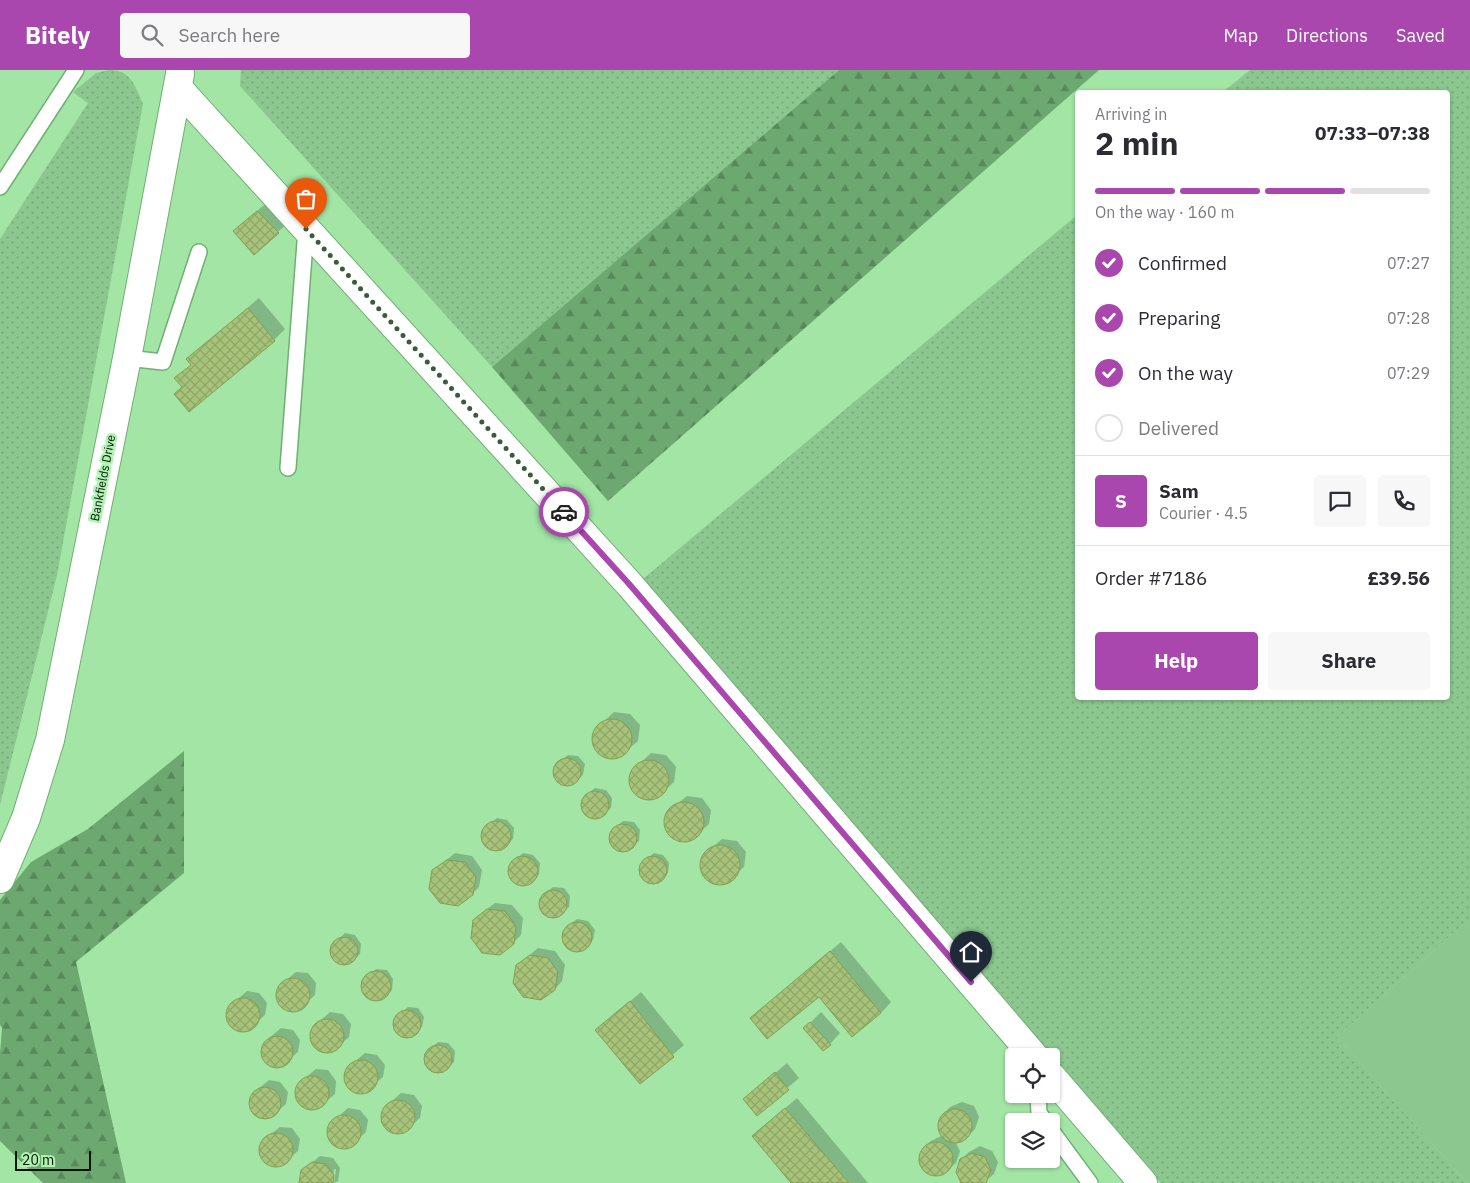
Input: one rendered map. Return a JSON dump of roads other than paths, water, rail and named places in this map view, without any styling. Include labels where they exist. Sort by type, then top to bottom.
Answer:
[{"type":"street","points":[[179,79],[306,229],[630,585],[1027,1048]]},
{"type":"street","name":"Bankfields Drive","points":[[0,879],[26,818],[50,740],[128,358],[179,79]]},
{"type":"street","points":[[1060,1086],[1143,1183]]},
{"type":"lane","points":[[0,187],[76,70]]},
{"type":"lane","points":[[288,468],[306,229]]},
{"type":"lane","points":[[128,358],[163,362],[199,252]]},
{"type":"lane","points":[[1060,1142],[1090,1183]]}]
